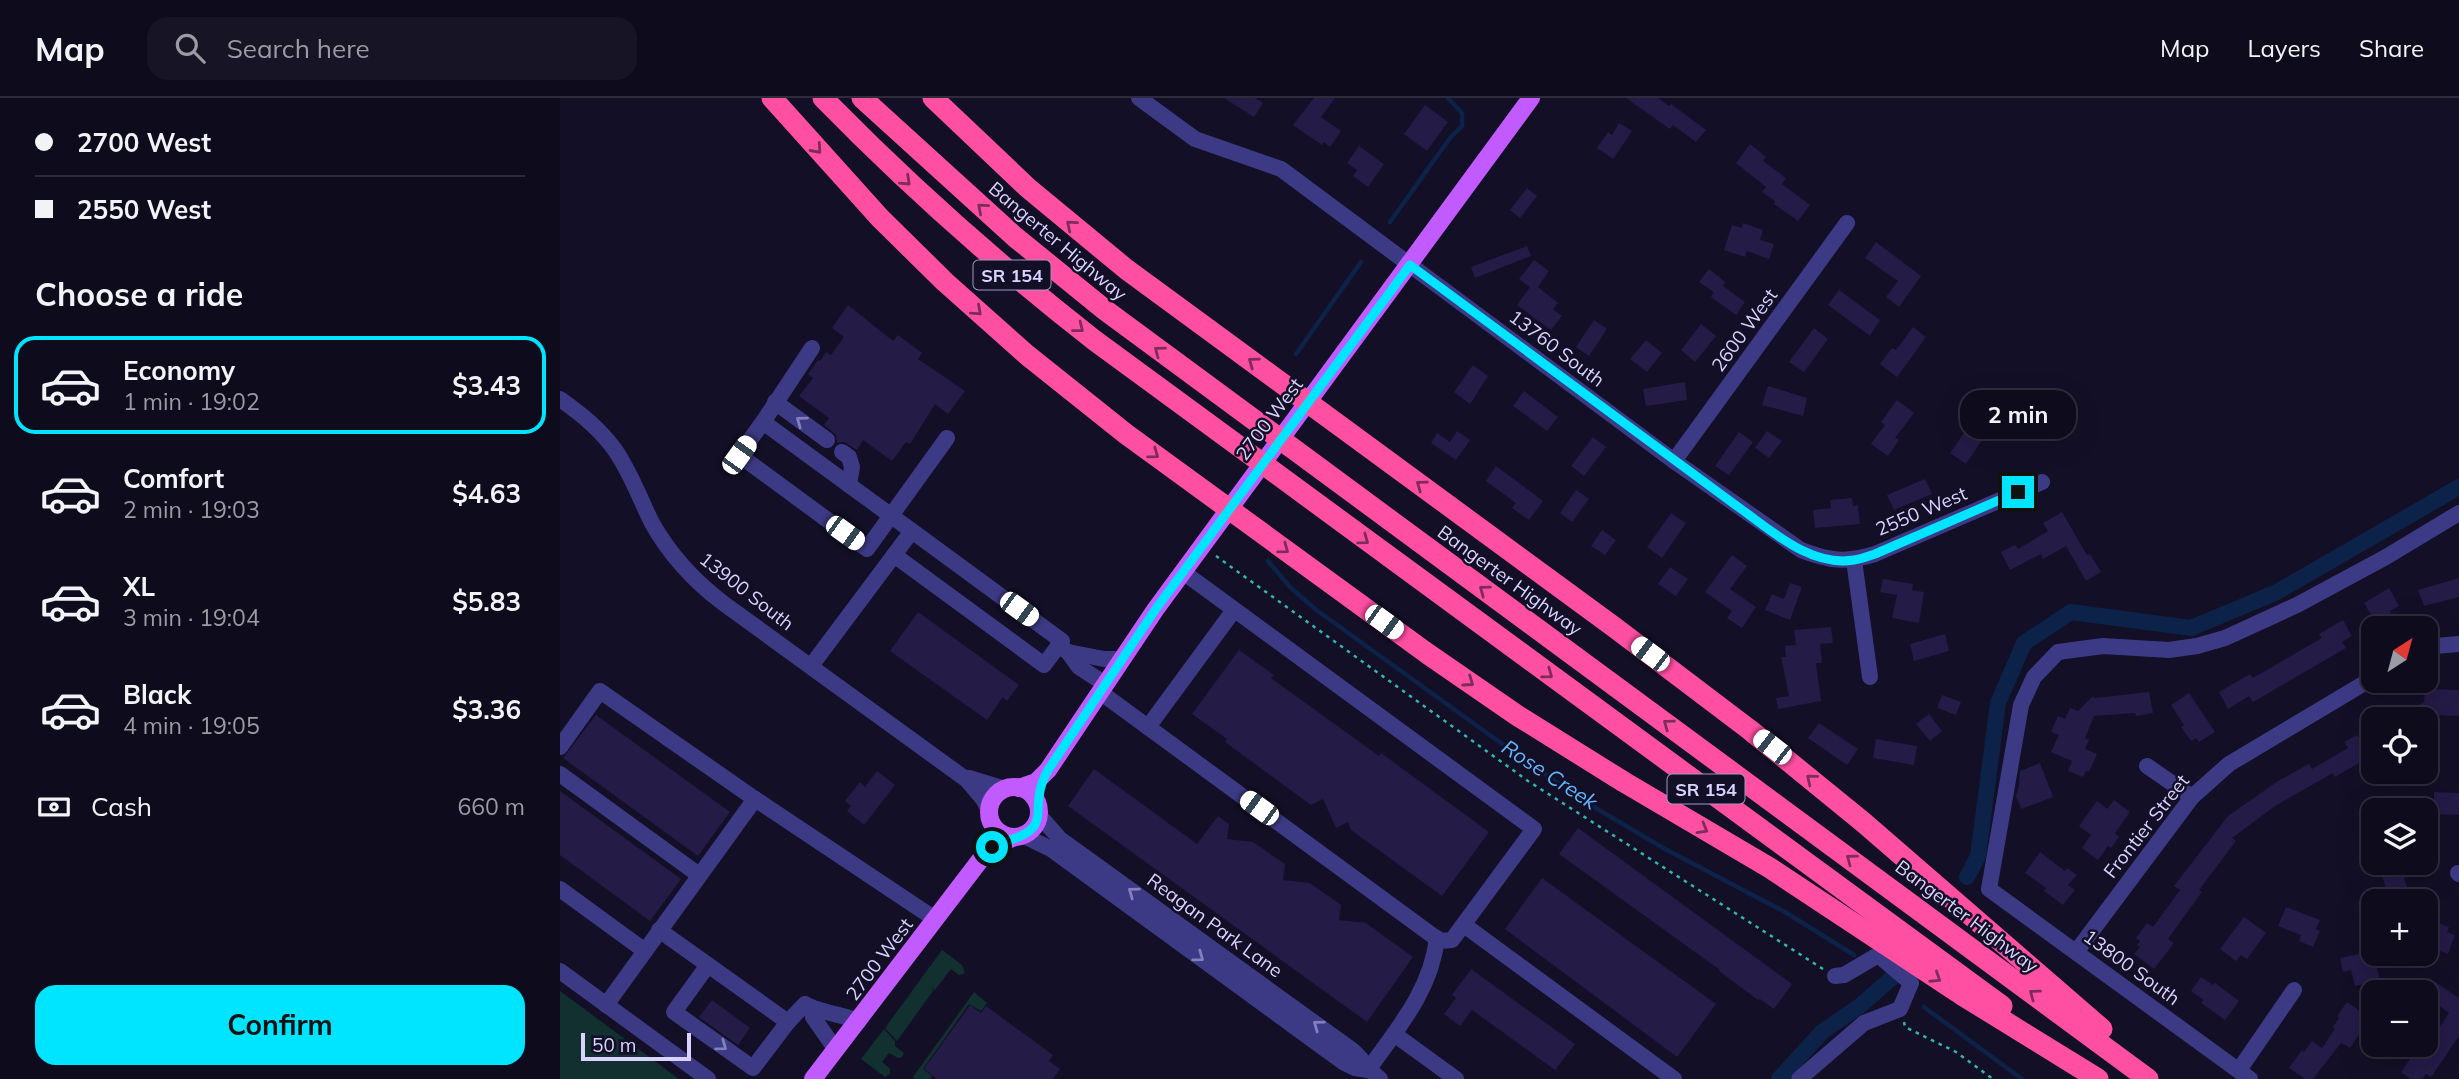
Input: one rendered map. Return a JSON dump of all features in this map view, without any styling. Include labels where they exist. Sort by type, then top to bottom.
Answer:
[{"type":"highway","points":[[772,98],[889,226],[976,310],[1097,412],[1428,654],[1518,716],[1804,890],[1962,995],[2100,1079]]},
{"type":"highway","name":"SR 154","points":[[823,98],[904,179],[1004,268],[1094,340],[2100,1079]]},
{"type":"highway","name":"Bangerter Highway","points":[[862,98],[1015,237],[1105,310],[2148,1079]]},
{"type":"highway","points":[[933,98],[1028,188],[1094,244],[1624,635],[1814,781],[2159,1079]]},
{"type":"main road","name":"2700 West","points":[[1038,810],[1041,786],[1048,770],[1122,659],[1531,98]]},
{"type":"main road","name":"2700 West","points":[[1012,788],[1036,782],[1048,770]]},
{"type":"main road","points":[[1012,788],[1031,794],[1038,810],[1034,827],[1019,836],[1002,834],[992,824],[989,814],[993,797],[1012,788]]},
{"type":"main road","name":"2700 West","points":[[976,864],[988,839],[989,814]]},
{"type":"main road","name":"2700 West","points":[[813,1079],[976,864],[992,847],[1019,836]]},
{"type":"street","name":"13760 South","points":[[1139,98],[1195,139],[1281,169],[1674,461],[1801,550],[1818,556],[1854,560]]},
{"type":"street","name":"2600 West","points":[[1674,461],[1847,223]]},
{"type":"street","points":[[812,348],[739,455],[867,549],[947,438]]},
{"type":"street","name":"13900 South","points":[[560,399],[595,427],[614,449],[630,475],[652,522],[680,564],[708,592],[957,772],[976,789],[989,814]]},
{"type":"street","points":[[775,402],[827,440]]},
{"type":"street","points":[[764,422],[1062,640],[1063,649],[1079,667],[1149,727],[1437,939],[1444,942],[1452,940],[1534,829],[1183,572]]},
{"type":"street","points":[[842,452],[849,457],[852,467],[849,485]]},
{"type":"street","name":"2550 West","points":[[1854,560],[1875,554],[2042,482]]},
{"type":"street","name":"13800 South","points":[[2245,1075],[1989,889],[2021,705],[2034,677],[2058,652],[2103,646],[2169,650],[2225,638],[2308,599],[2386,557],[2459,513]]},
{"type":"street","points":[[811,666],[912,531]]},
{"type":"street","points":[[894,555],[1044,665],[1063,649]]},
{"type":"street","points":[[1854,560],[1870,677]]},
{"type":"street","points":[[1149,727],[1234,610]]},
{"type":"street","points":[[2438,646],[2459,644]]},
{"type":"street","points":[[1063,649],[1104,659],[1122,659]]},
{"type":"street","name":"Frontier Street","points":[[2076,952],[2192,797],[2229,764],[2361,685]]},
{"type":"street","points":[[560,747],[600,691],[935,919]]},
{"type":"street","points":[[2147,766],[2192,797]]},
{"type":"street","name":"13900 South","points":[[957,772],[982,783],[1012,788]]},
{"type":"street","points":[[560,774],[699,875]]},
{"type":"street","points":[[606,1004],[755,799]]},
{"type":"street","name":"Reagan Park Lane","points":[[1038,810],[1049,829],[1060,839],[1352,1050],[1374,1075]]},
{"type":"street","name":"Reagan Park Lane","points":[[1019,836],[1051,849],[1343,1062],[1374,1075]]},
{"type":"street","points":[[560,889],[645,951]]},
{"type":"street","points":[[1464,925],[1674,1079]]},
{"type":"street","points":[[659,930],[788,1022]]},
{"type":"street","points":[[1374,1075],[1394,1034],[1427,980],[1437,939]]},
{"type":"street","points":[[1799,1079],[1864,1023],[1900,1009],[1910,983],[1878,955],[1843,975],[1835,976]]},
{"type":"street","points":[[708,965],[674,1012],[753,1068],[805,1004],[812,1009],[837,1013],[859,1021]]},
{"type":"street","points":[[560,971],[708,1079]]},
{"type":"street","points":[[2245,1075],[2294,990]]},
{"type":"street","points":[[812,1009],[813,1017],[836,1050]]},
{"type":"street","points":[[1394,1034],[1456,1079]]},
{"type":"path","points":[[1202,546],[1528,781],[1835,976]]},
{"type":"path","points":[[1900,1009],[1905,1027],[1956,1052],[1993,1079]]},
{"type":"green space","points":[[942,950],[962,965],[965,973],[959,975],[951,969],[934,991],[932,986],[933,991],[897,1041],[885,1028]]},
{"type":"green space","points":[[560,991],[679,1079],[560,1079]]},
{"type":"green space","points":[[974,992],[987,1003],[981,1011],[969,1004],[923,1069],[932,1076],[930,1079],[915,1079],[913,1077]]},
{"type":"green space","points":[[884,1029],[895,1041],[895,1046],[904,1053],[898,1058],[889,1053],[882,1062],[890,1069],[890,1074],[885,1077],[861,1059]]},
{"type":"building","points":[[1224,98],[1255,98],[1263,103],[1254,117]]},
{"type":"building","points":[[1314,98],[1335,98],[1321,117],[1341,131],[1330,147],[1324,142],[1322,145],[1293,125]]},
{"type":"building","points":[[1626,98],[1658,98],[1669,106],[1671,104],[1706,130],[1696,142],[1673,125],[1670,129]]},
{"type":"building","points":[[1425,105],[1448,122],[1427,151],[1404,134]]},
{"type":"building","points":[[1619,123],[1632,131],[1613,159],[1597,148],[1608,132],[1612,135]]},
{"type":"building","points":[[1750,144],[1766,157],[1763,161],[1786,178],[1782,184],[1810,205],[1798,221],[1774,204],[1775,201],[1762,192],[1766,187],[1736,163]]},
{"type":"building","points":[[1359,146],[1384,164],[1368,187],[1353,176],[1357,170],[1347,163]]},
{"type":"building","points":[[1527,188],[1537,196],[1520,218],[1510,210]]},
{"type":"building","points":[[1743,223],[1763,230],[1760,240],[1774,244],[1769,259],[1747,251],[1745,257],[1724,250],[1732,225],[1742,228]]},
{"type":"building","points":[[1876,242],[1921,276],[1899,307],[1886,297],[1898,281],[1865,258]]},
{"type":"building","points":[[1527,246],[1531,256],[1475,278],[1471,267]]},
{"type":"building","points":[[1534,260],[1549,271],[1538,287],[1558,303],[1553,309],[1562,316],[1551,330],[1517,305],[1530,287],[1519,279]]},
{"type":"building","points":[[1709,269],[1725,282],[1723,286],[1745,302],[1736,315],[1711,297],[1714,292],[1699,282]]},
{"type":"building","points":[[1839,290],[1880,320],[1870,336],[1828,305]]},
{"type":"building","points":[[848,305],[893,341],[898,335],[922,353],[918,359],[965,391],[948,414],[935,404],[910,444],[906,442],[892,461],[863,440],[857,450],[844,442],[837,443],[836,435],[824,425],[829,418],[799,396],[813,378],[808,374],[818,360],[820,361],[826,352],[831,355],[844,337],[832,328]]},
{"type":"building","points":[[1594,320],[1607,329],[1589,356],[1576,347]]},
{"type":"building","points":[[1701,324],[1716,336],[1695,362],[1681,350]]},
{"type":"building","points":[[1913,327],[1926,337],[1897,377],[1880,364],[1892,348],[1896,350]]},
{"type":"building","points":[[1814,328],[1828,339],[1804,372],[1789,362]]},
{"type":"building","points":[[1646,340],[1662,353],[1647,372],[1630,359]]},
{"type":"building","points":[[1473,365],[1488,376],[1470,404],[1454,392]]},
{"type":"building","points":[[1685,382],[1687,400],[1646,406],[1643,389]]},
{"type":"building","points":[[1768,386],[1807,398],[1803,416],[1762,405]]},
{"type":"building","points":[[1524,391],[1558,417],[1547,431],[1513,406]]},
{"type":"building","points":[[1897,400],[1914,413],[1895,438],[1899,440],[1888,456],[1871,444],[1885,425],[1881,422]]},
{"type":"building","points":[[1969,426],[1984,437],[1966,464],[1950,453]]},
{"type":"building","points":[[1457,431],[1470,440],[1456,460],[1431,443],[1437,433],[1450,442]]},
{"type":"building","points":[[1767,431],[1782,441],[1769,458],[1755,448]]},
{"type":"building","points":[[1739,432],[1753,442],[1729,475],[1715,466]]},
{"type":"building","points":[[1593,437],[1606,447],[1584,476],[1571,466]]},
{"type":"building","points":[[1496,466],[1543,501],[1529,520],[1512,508],[1516,503],[1486,481]]},
{"type":"building","points":[[1925,479],[1932,494],[1894,510],[1887,495]]},
{"type":"building","points":[[1576,490],[1589,499],[1572,522],[1560,513]]},
{"type":"building","points":[[1852,498],[1853,506],[1858,505],[1860,524],[1815,528],[1813,510],[1831,508],[1830,500]]},
{"type":"building","points":[[2062,512],[2087,555],[2090,554],[2101,572],[2086,581],[2066,546],[2043,559],[2041,554],[2010,570],[2001,552],[2015,545],[2018,549],[2048,531],[2043,523]]},
{"type":"building","points":[[1671,513],[1686,523],[1662,558],[1647,547]]},
{"type":"building","points":[[1602,530],[1616,540],[1605,555],[1591,546]]},
{"type":"building","points":[[1732,555],[1747,566],[1730,589],[1756,607],[1742,628],[1727,618],[1732,611],[1705,592]]},
{"type":"building","points":[[1670,567],[1688,579],[1676,596],[1658,584]]},
{"type":"building","points":[[2459,578],[2459,597],[2424,606],[2418,590]]},
{"type":"building","points":[[1883,579],[1913,584],[1912,590],[1924,592],[1919,623],[1892,618],[1897,595],[1880,592]]},
{"type":"building","points":[[1790,583],[1802,587],[1790,620],[1765,610],[1772,594],[1784,599]]},
{"type":"building","points":[[2389,588],[2399,606],[2390,611],[2392,616],[2372,616],[2364,603]]},
{"type":"building","points":[[918,612],[1019,685],[1007,701],[1003,697],[987,720],[890,651]]},
{"type":"building","points":[[2343,620],[2352,636],[2342,642],[2346,648],[2253,702],[2249,696],[2228,709],[2219,692],[2250,674],[2253,678],[2322,638],[2319,634]]},
{"type":"building","points":[[1831,627],[1833,643],[1820,644],[1822,663],[1816,663],[1821,701],[1778,709],[1776,698],[1789,696],[1781,657],[1786,657],[1785,646],[1796,645],[1794,630]]},
{"type":"building","points":[[1945,634],[1949,651],[1914,661],[1910,644]]},
{"type":"building","points":[[1239,650],[1274,675],[1271,678],[1379,756],[1381,753],[1489,832],[1442,896],[1351,830],[1348,822],[1336,828],[1323,799],[1311,805],[1225,742],[1227,739],[1192,714]]},
{"type":"building","points":[[2438,689],[2459,690],[2459,716],[2438,715],[2438,707],[2416,707],[2424,702],[2425,693],[2438,693]]},
{"type":"building","points":[[2149,692],[2153,713],[2136,716],[2135,713],[2094,716],[2085,738],[2089,740],[2085,749],[2097,754],[2089,772],[2086,771],[2083,777],[2068,771],[2072,761],[2051,752],[2059,735],[2051,732],[2058,716],[2065,719],[2070,708],[2078,711],[2093,696],[2095,698]]},
{"type":"building","points":[[2189,693],[2215,732],[2199,742],[2196,738],[2191,741],[2171,705]]},
{"type":"building","points":[[1942,695],[1961,702],[1956,715],[1937,708]]},
{"type":"building","points":[[1929,714],[1942,731],[1930,741],[1916,724]]},
{"type":"building","points":[[596,715],[730,812],[698,856],[563,758]]},
{"type":"building","points":[[1819,723],[1858,749],[1847,765],[1808,738]]},
{"type":"building","points":[[2357,735],[2361,742],[2361,762],[2335,777],[2333,773],[2275,806],[2232,838],[2236,841],[2199,890],[2202,892],[2168,939],[2174,943],[2154,969],[2134,954],[2140,947],[2137,945],[2140,941],[2136,938],[2147,923],[2153,927],[2180,890],[2174,886],[2228,816],[2278,781],[2309,764],[2312,769],[2348,748],[2344,742]]},
{"type":"building","points":[[1876,739],[1917,746],[1914,765],[1873,758]]},
{"type":"building","points":[[2040,763],[2053,797],[2021,809],[2016,796],[2020,771]]},
{"type":"building","points":[[1094,769],[1197,844],[1218,816],[1229,824],[1227,839],[1253,842],[1285,864],[1283,880],[1310,883],[1341,905],[1339,920],[1366,923],[1413,957],[1367,1022],[1068,806]]},
{"type":"building","points":[[877,771],[895,785],[864,825],[847,811],[851,806],[845,801],[860,782],[865,787]]},
{"type":"building","points":[[560,791],[681,879],[650,921],[560,855]]},
{"type":"building","points":[[2434,792],[2459,793],[2459,815],[2438,814],[2438,798],[2434,798]]},
{"type":"building","points":[[2114,800],[2130,812],[2115,833],[2119,837],[2098,860],[2082,848],[2091,835],[2079,826],[2097,801],[2107,809]]},
{"type":"building","points":[[1578,828],[1792,984],[1774,1009],[1559,854]]},
{"type":"building","points":[[2040,852],[2065,871],[2067,868],[2077,875],[2068,885],[2075,890],[2063,905],[2025,873]]},
{"type":"building","points":[[2382,875],[2403,875],[2407,889],[2386,889]]},
{"type":"building","points":[[1542,878],[1716,1004],[1677,1057],[1505,929]]},
{"type":"building","points":[[2286,907],[2320,920],[2316,929],[2320,931],[2313,947],[2299,941],[2301,935],[2278,926]]},
{"type":"building","points":[[2244,917],[2266,933],[2247,959],[2241,955],[2236,961],[2220,949]]},
{"type":"building","points":[[2438,923],[2449,927],[2447,932],[2455,935],[2448,954],[2438,950]]},
{"type":"building","points":[[2361,954],[2361,966],[2376,966],[2380,980],[2361,980],[2361,985],[2355,986],[2351,970],[2343,972],[2340,958]]},
{"type":"building","points":[[1471,969],[1575,1044],[1555,1070],[1472,1010],[1460,1026],[1444,1014],[1456,998],[1452,995]]},
{"type":"building","points":[[2201,977],[2213,985],[2215,983],[2239,1001],[2225,1020],[2201,1003],[2204,1000],[2191,991]]},
{"type":"building","points":[[2438,984],[2459,998],[2459,1036],[2431,1077],[2426,1074],[2422,1079],[2411,1079],[2401,1072],[2412,1057],[2438,1057],[2438,1029],[2449,1013],[2438,1005]]},
{"type":"building","points":[[712,1000],[750,1028],[738,1045],[699,1017]]},
{"type":"building","points":[[2347,1002],[2361,1012],[2361,1032],[2350,1048],[2341,1043],[2313,1079],[2305,1079],[2289,1068],[2312,1041],[2322,1048],[2335,1029],[2333,1027],[2339,1018],[2337,1016]]},
{"type":"building","points":[[970,1005],[981,1013],[986,1006],[1053,1055],[1049,1061],[1060,1069],[1053,1079],[937,1079],[924,1069]]},
{"type":"waterway","name":"Rose Creek","points":[[1390,222],[1450,138],[1462,126],[1462,113],[1448,98]]},
{"type":"waterway","name":"Rose Creek","points":[[1296,354],[1361,262]]},
{"type":"waterway","points":[[1967,877],[1978,856],[1998,703],[2024,643],[2071,612],[2191,628],[2275,593],[2459,487]]},
{"type":"waterway","name":"Rose Creek","points":[[1268,561],[1290,587],[1315,609],[1589,804],[1665,849],[1785,912],[1854,955]]},
{"type":"waterway","points":[[1779,1079],[1822,1032],[1861,1005],[1894,976]]},
{"type":"waterway","name":"Rose Creek","points":[[1924,1007],[2022,1079]]},
{"type":"route","points":[[992,847],[1034,827],[1041,786],[1048,770],[1144,626],[1410,265],[1674,461],[1801,550],[1836,560],[1854,560],[1875,554],[2018,492]]}]
